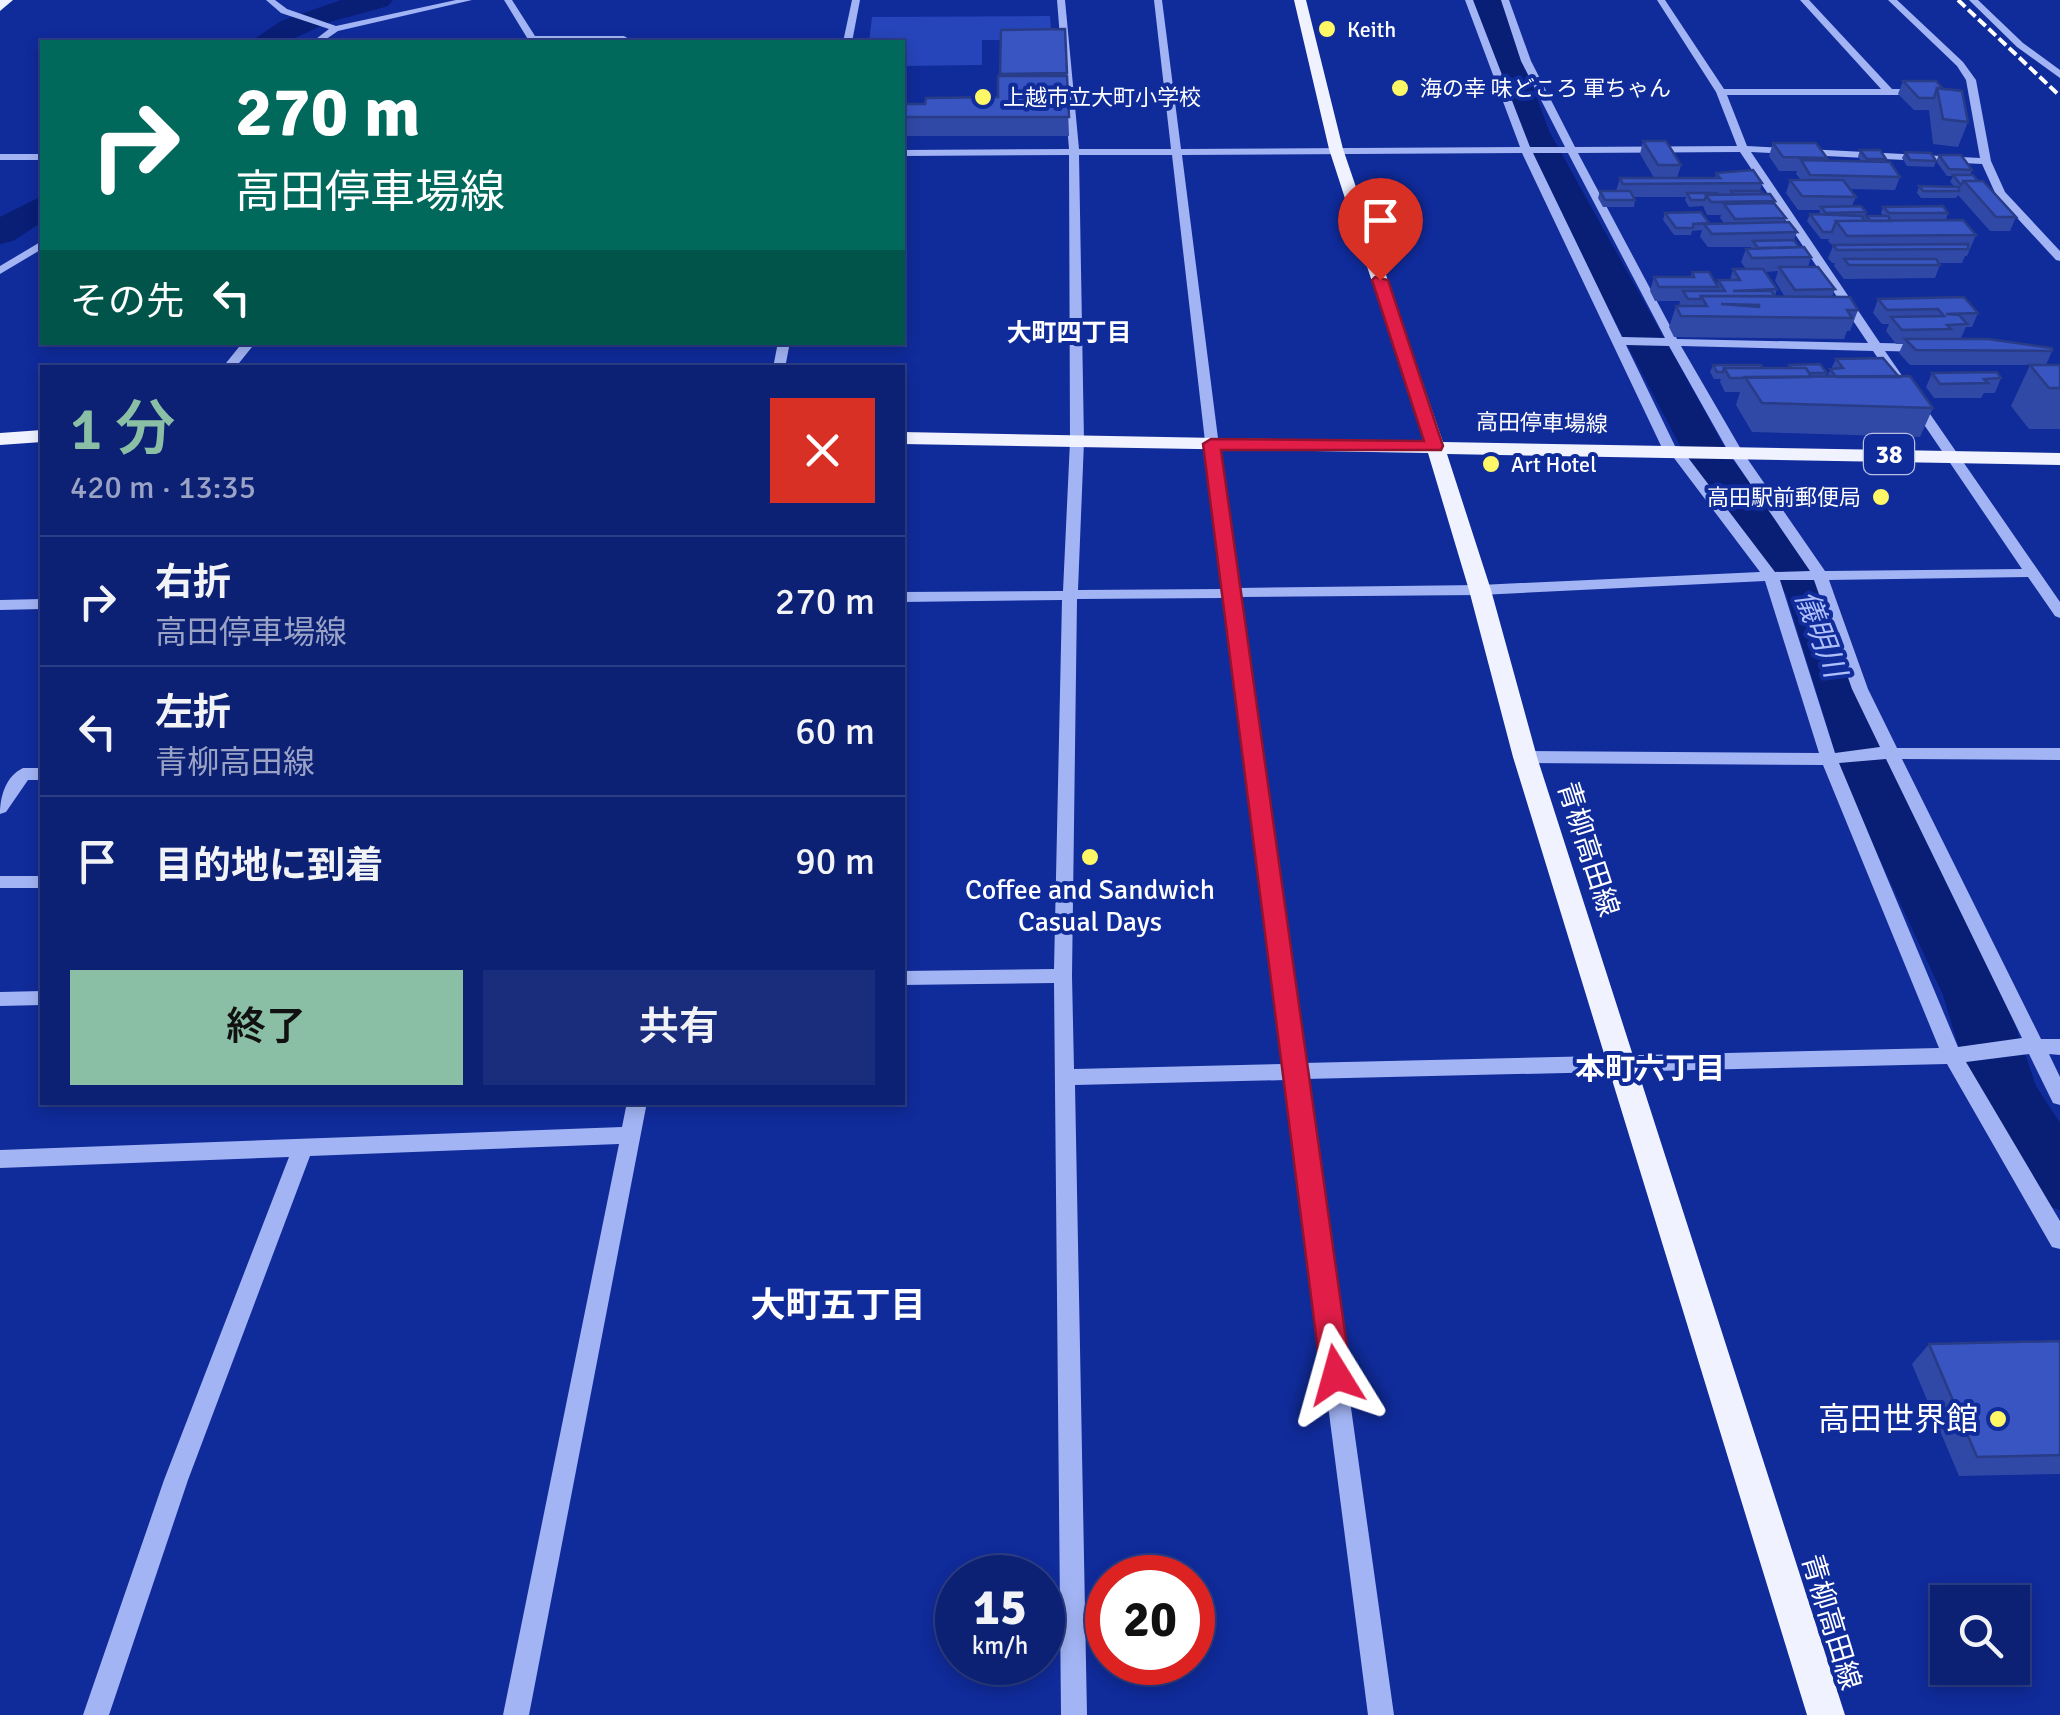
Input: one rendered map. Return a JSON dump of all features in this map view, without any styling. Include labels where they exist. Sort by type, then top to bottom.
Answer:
[{"type":"main road","points":[[0,6],[7,0]]},
{"type":"main road","name":"青柳高田線","points":[[1300,0],[1336,150],[1435,446],[1480,590],[1524,757],[1826,1715]]},
{"type":"main road","points":[[0,440],[40,436]]},
{"type":"main road","name":"高田停車場線","points":[[905,438],[2060,459]]},
{"type":"street","points":[[270,0],[291,14],[331,26],[468,0]]},
{"type":"street","points":[[508,0],[532,39],[624,39]]},
{"type":"street","points":[[847,40],[856,0]]},
{"type":"street","points":[[1061,0],[1074,152],[1076,440],[1063,976],[1074,1715]]},
{"type":"street","points":[[1158,0],[1230,591],[1381,1715]]},
{"type":"street","points":[[1469,0],[1526,150],[1677,450],[1771,576],[1829,759],[1960,1056],[2060,1240]]},
{"type":"street","points":[[1504,0],[1564,149],[1727,451],[1820,576],[1885,754],[2029,1046],[2060,1097]]},
{"type":"street","points":[[1661,0],[1721,92],[1743,149],[2060,613]]},
{"type":"street","points":[[1804,0],[1889,92]]},
{"type":"street","points":[[1892,0],[1960,64],[1970,80],[1986,161],[2000,193],[2060,258]]},
{"type":"street","points":[[1973,0],[2060,75]]},
{"type":"street","points":[[319,40],[331,26]]},
{"type":"street","points":[[1721,92],[1939,92]]},
{"type":"street","points":[[1956,92],[1972,92]]},
{"type":"street","points":[[905,153],[1743,149],[1986,161]]},
{"type":"street","points":[[0,158],[40,158]]},
{"type":"street","points":[[0,271],[40,245]]},
{"type":"street","points":[[1625,341],[1875,344],[1949,349]]},
{"type":"street","points":[[231,365],[247,345]]},
{"type":"street","points":[[905,596],[1480,590],[1771,576],[2034,573]]},
{"type":"street","points":[[0,605],[40,601]]},
{"type":"street","points":[[1524,757],[1829,759],[1885,754],[2060,754]]},
{"type":"street","points":[[0,808],[23,774],[40,774]]},
{"type":"street","points":[[0,882],[40,882]]},
{"type":"street","points":[[905,978],[1063,976]]},
{"type":"street","points":[[0,1000],[40,998]]},
{"type":"street","points":[[1064,1076],[1960,1056],[2029,1046],[2060,1047]]},
{"type":"street","points":[[516,1715],[637,1105]]},
{"type":"street","points":[[0,1158],[631,1135]]},
{"type":"street","points":[[96,1715],[176,1480],[303,1146]]},
{"type":"shaded area","points":[[1050,16],[1052,40],[982,40],[982,65],[905,66],[905,40],[869,40],[872,17]]},
{"type":"building","points":[[1065,29],[1067,73],[1000,74],[1001,30]]},
{"type":"building","points":[[998,76],[1067,76],[1069,117],[905,117],[905,104],[925,104],[926,98],[998,97]]},
{"type":"building","points":[[1903,81],[1936,81],[1943,89],[1937,88],[1934,98],[1919,98]]},
{"type":"building","points":[[1937,88],[1962,91],[1968,122],[1943,119]]},
{"type":"building","points":[[1643,141],[1666,141],[1681,165],[1658,165]]},
{"type":"building","points":[[1773,143],[1816,143],[1827,158],[1783,157]]},
{"type":"building","points":[[1860,150],[1880,150],[1886,159],[1867,159]]},
{"type":"building","points":[[1905,152],[1931,153],[1936,161],[1910,160]]},
{"type":"building","points":[[1939,155],[1961,155],[1972,170],[1949,169]]},
{"type":"building","points":[[1801,160],[1890,162],[1900,177],[1810,175]]},
{"type":"building","points":[[1753,170],[1762,183],[1623,184],[1620,178],[1720,178],[1716,173]]},
{"type":"building","points":[[1953,175],[1973,175],[1978,181],[1964,181],[1961,185]]},
{"type":"building","points":[[1790,180],[1843,180],[1856,197],[1802,196]]},
{"type":"building","points":[[1964,181],[1983,181],[2016,217],[1996,217]]},
{"type":"building","points":[[1919,186],[1959,187],[1959,191],[1923,191]]},
{"type":"building","points":[[1600,191],[1630,191],[1635,200],[1605,200]]},
{"type":"building","points":[[1731,191],[1761,191],[1763,194],[1733,194]]},
{"type":"building","points":[[1687,193],[1717,193],[1718,195],[1691,200]]},
{"type":"building","points":[[1770,194],[1775,201],[1711,202],[1706,195]]},
{"type":"building","points":[[1774,203],[1786,218],[1735,219],[1724,204]]},
{"type":"building","points":[[1861,206],[1866,212],[1826,213],[1821,207]]},
{"type":"building","points":[[1943,206],[1948,213],[1889,213],[1883,207]]},
{"type":"building","points":[[1701,212],[1709,223],[1693,224],[1693,228],[1676,228],[1665,213]]},
{"type":"building","points":[[1810,214],[1862,216],[1864,221],[1836,221],[1832,232],[1823,232]]},
{"type":"building","points":[[1866,216],[1888,216],[1891,221],[1871,221]]},
{"type":"building","points":[[1963,220],[1976,235],[1847,236],[1836,221]]},
{"type":"building","points":[[1789,222],[1797,232],[1712,234],[1704,224]]},
{"type":"building","points":[[1794,240],[1799,247],[1758,248],[1753,241]]},
{"type":"building","points":[[1968,244],[1968,249],[1837,250],[1833,245]]},
{"type":"building","points":[[1804,247],[1811,257],[1752,258],[1746,249]]},
{"type":"building","points":[[1844,259],[1936,259],[1940,265],[1849,265]]},
{"type":"building","points":[[1779,267],[1818,267],[1835,289],[1795,290]]},
{"type":"building","points":[[1733,269],[1763,269],[1777,289],[1733,291],[1771,291],[1775,296],[1688,299],[1683,291],[1725,291],[1718,280],[1740,280]]},
{"type":"building","points":[[1692,272],[1709,272],[1718,287],[1659,287],[1654,277],[1694,277]]},
{"type":"building","points":[[1701,296],[1850,297],[1858,310],[1847,310],[1852,318],[1681,316],[1676,306],[1707,306]]},
{"type":"building","points":[[1964,297],[1978,313],[1946,314],[1959,315],[1967,324],[1947,325],[1951,329],[1902,330],[1891,317],[1944,316],[1938,309],[1887,310],[1878,299]]},
{"type":"building","points":[[1905,339],[1988,339],[2052,351],[1916,350]]},
{"type":"building","points":[[1883,358],[1899,377],[1836,377],[1830,369],[1843,368],[1836,359]]},
{"type":"building","points":[[1820,364],[1827,373],[1809,373],[1806,368],[1789,365]]},
{"type":"building","points":[[1713,365],[1762,368],[1724,368],[1717,372]]},
{"type":"building","points":[[2030,365],[2060,365],[2060,388],[2049,388]]},
{"type":"building","points":[[1724,368],[1806,368],[1811,377],[1730,378]]},
{"type":"building","points":[[1997,372],[2001,378],[1984,379],[1988,383],[1940,384],[1932,373]]},
{"type":"building","points":[[1910,376],[1933,408],[1762,403],[1745,377]]},
{"type":"building","name":"高田世界館","points":[[2060,1341],[2060,1455],[1977,1457],[1929,1344]]},
{"type":"waterway","points":[[269,40],[320,16],[378,0]]},
{"type":"waterway","name":"儀明川","points":[[1486,0],[1532,131],[1709,459],[1810,593],[1874,787],[1974,995],[2006,1095],[2060,1181]]},
{"type":"waterway","points":[[0,233],[40,208]]},
{"type":"railway","points":[[1958,0],[2060,96]]},
{"type":"place","name":"Keith","points":[[1327,29]]},
{"type":"place","name":"海の幸 味どころ 軍ちゃん","points":[[1400,88]]},
{"type":"place","name":"上越市立大町小学校","points":[[983,97]]},
{"type":"place","name":"Art Hotel","points":[[1491,464]]},
{"type":"place","name":"高田駅前郵便局","points":[[1881,497]]},
{"type":"place","name":"Coffee and Sandwich Casual Days","points":[[1090,857]]},
{"type":"place","name":"高田世界館","points":[[1998,1419]]},
{"type":"district","name":"大町四丁目","points":[[1069,332]]},
{"type":"district","name":"本町六丁目","points":[[1650,1069]]},
{"type":"district","name":"大町五丁目","points":[[838,1305]]},
{"type":"route","points":[[1336,1375],[1211,444],[1435,446],[1380,280]]}]
